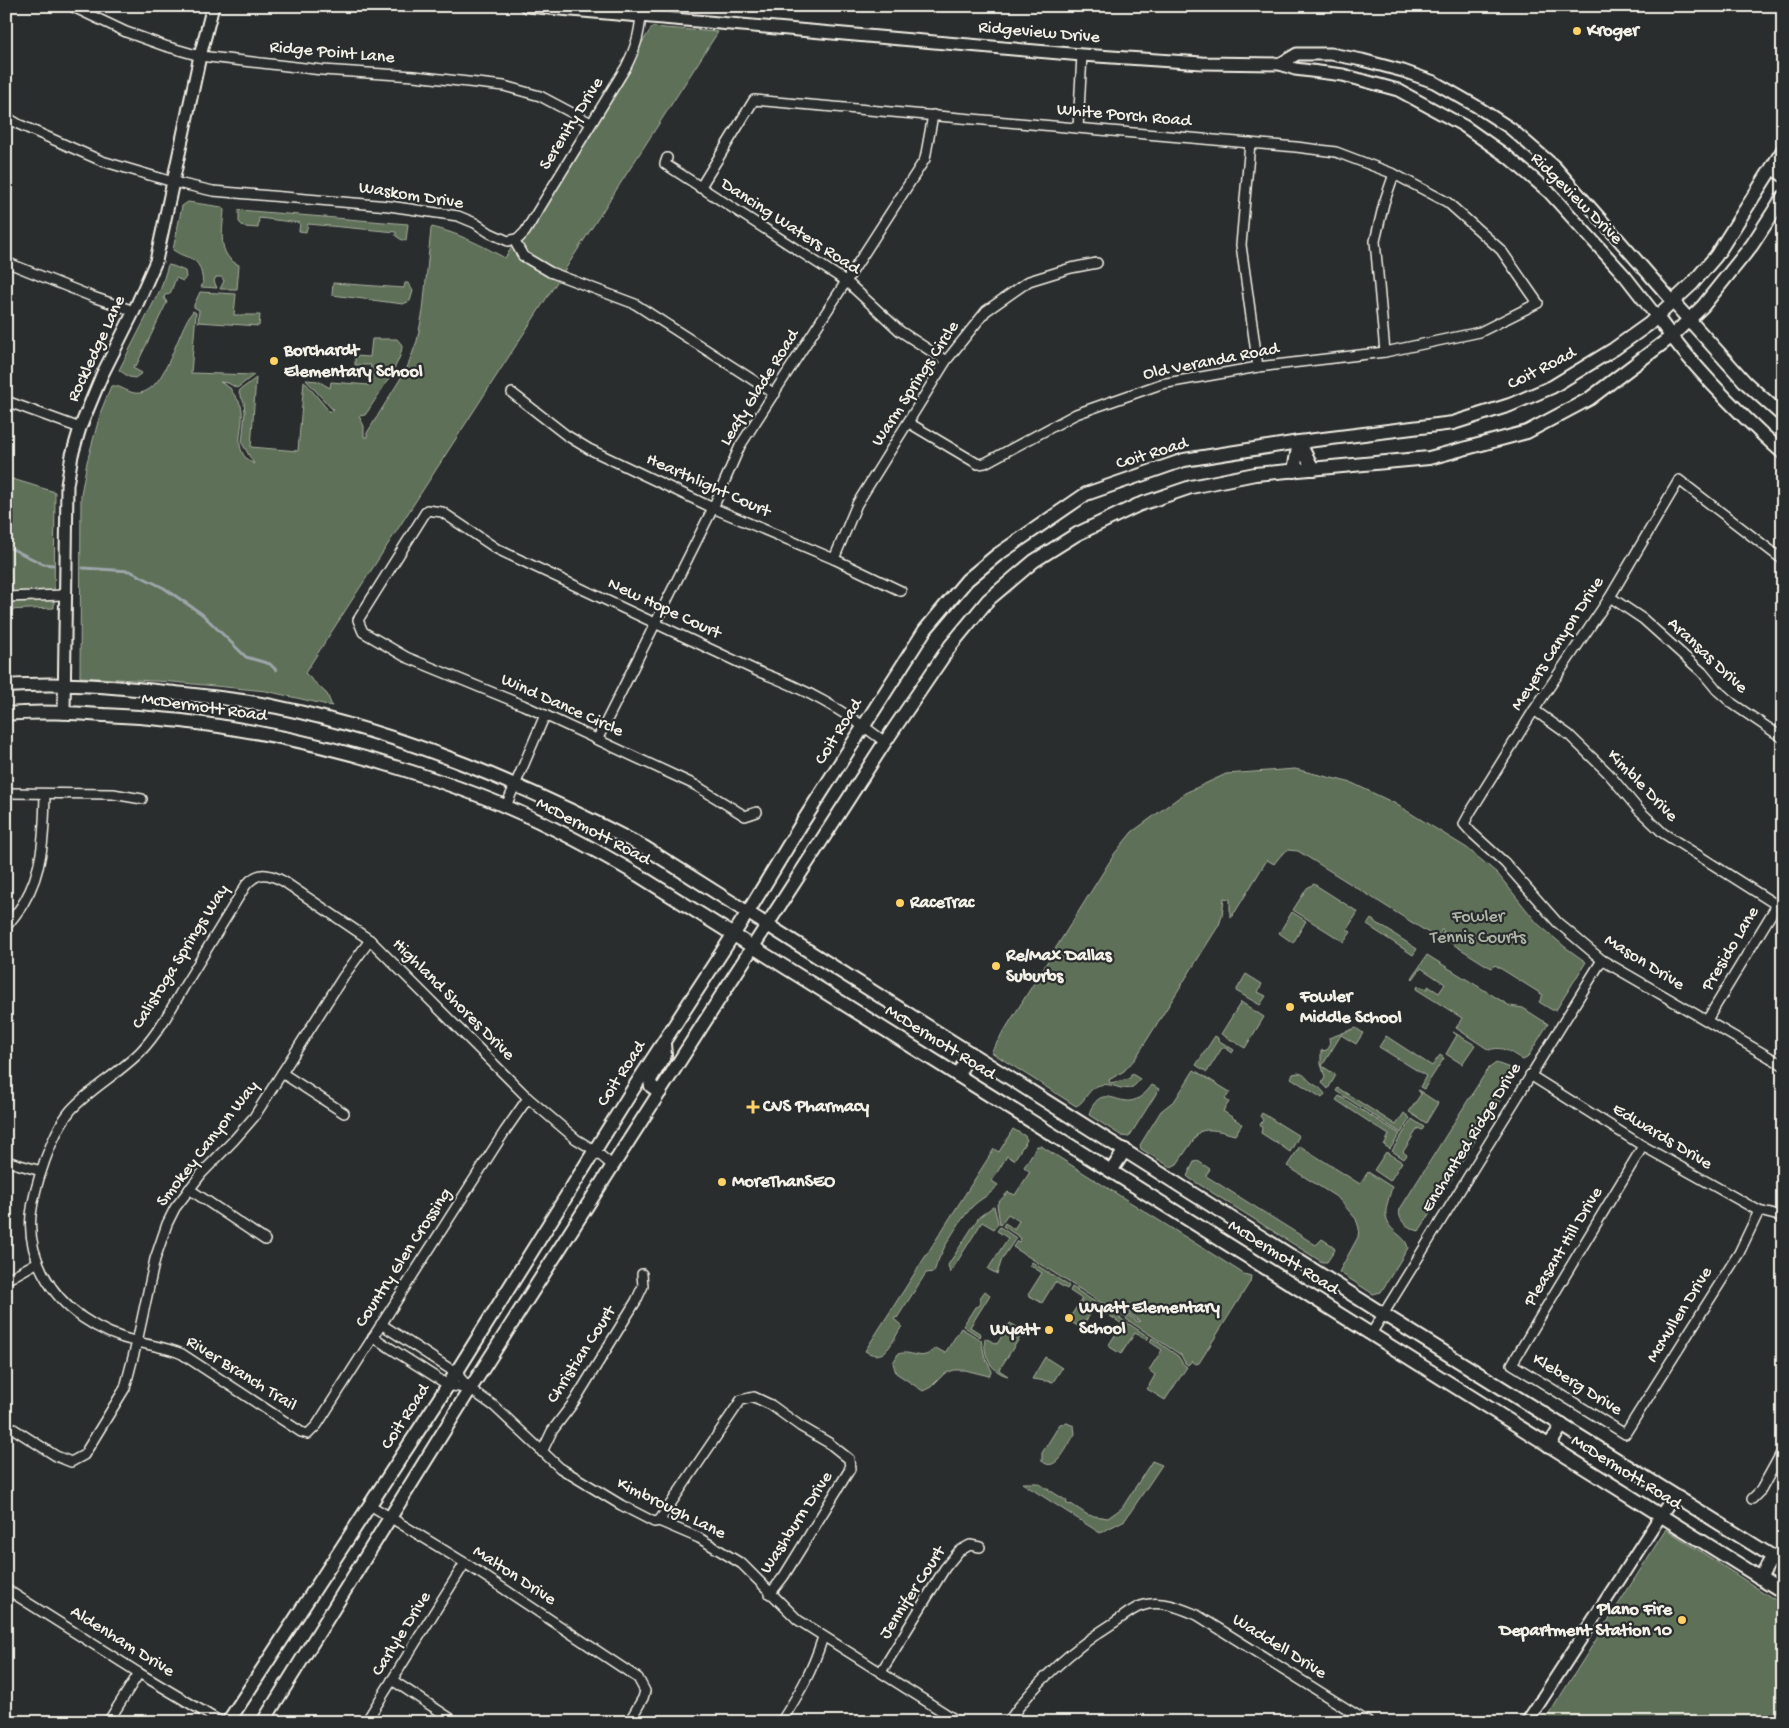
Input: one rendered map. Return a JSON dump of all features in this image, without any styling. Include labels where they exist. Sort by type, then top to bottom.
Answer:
[{"type":"main road","name":"Coit Road","points":[[228,1722],[456,1373],[594,1150],[748,912],[925,630],[967,580],[1086,494],[1184,460],[1299,442],[1380,434],[1453,423],[1510,405],[1552,387],[1614,349],[1674,303],[1716,256],[1777,172],[1783,150]]},
{"type":"main road","points":[[262,1722],[470,1389],[885,742],[951,645],[988,600],[1034,561],[1085,530],[1138,505],[1191,487],[1230,478],[1429,458],[1527,432],[1589,399],[1671,337],[1703,306],[1752,245],[1783,197]]},
{"type":"main road","name":"Ridgeview Drive","points":[[1674,303],[1746,383],[1783,416]]},
{"type":"main road","name":"Ridgeview Drive","points":[[1658,317],[1671,337],[1709,381],[1783,454]]},
{"type":"main road","points":[[1299,442],[1313,469]]},
{"type":"main road","points":[[1294,471],[1299,442]]},
{"type":"main road","name":"McDermott Road","points":[[6,686],[131,688],[224,698],[277,707],[371,731],[465,763],[578,812],[644,847],[768,924],[1383,1314],[1778,1560]]},
{"type":"main road","name":"McDermott Road","points":[[6,714],[64,713],[137,716],[226,726],[269,734],[369,758],[460,788],[538,821],[632,872],[733,934],[1783,1592]]},
{"type":"main road","points":[[660,1092],[651,1086],[650,1080],[665,1055],[664,1042]]},
{"type":"main road","points":[[957,1075],[971,1053]]},
{"type":"main road","points":[[1111,1171],[1124,1150]]},
{"type":"main road","points":[[1549,1446],[1562,1425]]},
{"type":"main road","points":[[1760,1578],[1778,1560]]},
{"type":"street","name":"Ridge Point Lane","points":[[71,6],[126,32],[200,56],[322,70],[414,76],[504,86],[540,96],[591,123]]},
{"type":"street","name":"Rockledge Lane","points":[[64,713],[64,581],[67,485],[72,455],[80,428],[102,375],[134,311],[156,261],[200,56],[213,6]]},
{"type":"street","name":"Ridgeview Drive","points":[[526,6],[1082,55],[1202,63],[1280,64],[1294,69],[1343,75],[1398,90],[1464,126],[1508,157],[1549,192],[1625,276],[1658,317]]},
{"type":"street","name":"Serenity Drive","points":[[514,240],[525,232],[626,67],[639,36],[641,16]]},
{"type":"street","name":"Ridgeview Drive","points":[[1280,64],[1297,54],[1331,54],[1362,60],[1434,82],[1476,106],[1510,128],[1555,167],[1674,303]]},
{"type":"street","points":[[1078,128],[1082,55]]},
{"type":"street","name":"White Porch Road","points":[[700,188],[754,100],[1336,152],[1394,174],[1447,202],[1501,250],[1538,303]]},
{"type":"street","name":"Leafy Glade Road","points":[[597,740],[713,508],[740,446],[925,159],[933,115]]},
{"type":"street","name":"Waskom Drive","points":[[6,117],[102,161],[173,182],[213,191],[389,206],[435,212],[458,216],[475,223],[502,239],[514,240]]},
{"type":"street","points":[[1250,143],[1241,245],[1258,367]]},
{"type":"street","name":"Dancing Waters Road","points":[[667,158],[665,164],[847,282],[900,331],[946,361]]},
{"type":"street","points":[[1385,352],[1375,241],[1384,203],[1394,174]]},
{"type":"street","points":[[514,240],[523,256],[550,272],[635,304],[775,394]]},
{"type":"street","points":[[6,262],[93,298],[134,311]]},
{"type":"street","name":"Warm Springs Circle","points":[[834,559],[857,504],[946,361],[986,311],[1029,281],[1071,268],[1097,263]]},
{"type":"street","name":"Old Veranda Road","points":[[909,423],[978,464],[991,460],[1076,414],[1162,384],[1258,367],[1385,352],[1480,332],[1538,303]]},
{"type":"street","name":"Hearthlight Court","points":[[512,393],[566,435],[589,449],[713,508],[834,559],[901,591]]},
{"type":"street","points":[[6,401],[80,428]]},
{"type":"street","name":"Meyers Canyon Drive","points":[[1464,824],[1470,811],[1534,710],[1610,597],[1679,480],[1783,560]]},
{"type":"street","name":"New Hope Court","points":[[427,510],[442,512],[496,549],[757,671],[791,683],[833,705],[885,742]]},
{"type":"street","name":"Wind Dance Circle","points":[[427,510],[358,620],[363,632],[406,657],[523,705],[695,785],[746,816],[757,812]]},
{"type":"street","points":[[6,597],[64,595]]},
{"type":"street","name":"Aransas Drive","points":[[1610,597],[1643,618],[1702,672],[1733,704],[1783,738]]},
{"type":"street","name":"Kimble Drive","points":[[1534,710],[1569,735],[1608,773],[1638,809],[1663,833],[1780,907]]},
{"type":"street","points":[[506,806],[545,715]]},
{"type":"street","points":[[6,793],[113,794],[142,799]]},
{"type":"street","points":[[6,927],[25,902],[36,875],[44,836],[45,794]]},
{"type":"street","name":"Mason Drive","points":[[1464,824],[1512,870],[1557,922],[1602,960],[1783,1065]]},
{"type":"street","name":"Highland Shores Drive","points":[[260,874],[283,881],[370,940],[528,1098],[576,1139],[614,1166]]},
{"type":"street","name":"Calistoga Springs Way","points":[[38,1262],[32,1232],[31,1214],[41,1170],[53,1139],[71,1110],[141,1051],[152,1037],[246,885],[255,876],[260,874]]},
{"type":"street","name":"Presido Lane","points":[[1707,1020],[1780,907],[1783,895]]},
{"type":"street","name":"Smokey Canyon Way","points":[[6,1424],[56,1456],[71,1462],[84,1455],[125,1388],[155,1259],[167,1224],[175,1208],[189,1189],[254,1117],[343,977],[370,940]]},
{"type":"street","name":"Enchanted Ridge Drive","points":[[1371,1334],[1602,960]]},
{"type":"street","points":[[282,1073],[344,1113]]},
{"type":"street","name":"Edwards Drive","points":[[1530,1075],[1643,1146],[1759,1211],[1783,1217]]},
{"type":"street","name":"Country Glen Crossing","points":[[308,1434],[317,1425],[528,1098]]},
{"type":"street","name":"Pleasant Hill Drive","points":[[1512,1364],[1643,1146]]},
{"type":"street","points":[[6,1161],[41,1170]]},
{"type":"street","points":[[189,1189],[265,1240]]},
{"type":"street","name":"McMullen Drive","points":[[1625,1434],[1739,1253],[1759,1211]]},
{"type":"street","points":[[6,1280],[38,1262]]},
{"type":"street","name":"River Branch Trail","points":[[38,1262],[52,1288],[69,1307],[84,1318],[100,1327],[137,1342],[182,1354],[301,1432],[308,1434]]},
{"type":"street","name":"Christian Court","points":[[542,1452],[552,1431],[574,1402],[636,1301],[643,1286],[642,1274]]},
{"type":"street","points":[[381,1324],[456,1373],[470,1389]]},
{"type":"street","points":[[373,1336],[448,1384],[470,1389]]},
{"type":"street","name":"Kleberg Drive","points":[[1512,1364],[1625,1434]]},
{"type":"street","name":"Kimbrough Lane","points":[[470,1389],[494,1406],[560,1468],[621,1505],[654,1522],[659,1521],[699,1538],[742,1564],[798,1620],[959,1722]]},
{"type":"street","name":"Washburn Drive","points":[[659,1521],[741,1400],[754,1397],[771,1405],[800,1426],[829,1443],[849,1460],[850,1469],[784,1576],[770,1594]]},
{"type":"street","points":[[1752,1498],[1761,1490],[1783,1450]]},
{"type":"street","points":[[1527,1722],[1674,1495]]},
{"type":"street","name":"Malton Drive","points":[[370,1505],[465,1563],[638,1678],[645,1690],[643,1698],[628,1722]]},
{"type":"street","name":"Jennifer Court","points":[[881,1672],[945,1568],[959,1551],[970,1545],[980,1547]]},
{"type":"street","name":"Carlyle Drive","points":[[366,1722],[465,1563]]},
{"type":"street","name":"Aldenham Drive","points":[[6,1589],[221,1722]]},
{"type":"street","name":"Waddell Drive","points":[[1008,1722],[1023,1700],[1055,1666],[1094,1635],[1141,1606],[1170,1605],[1197,1615],[1368,1722]]},
{"type":"street","points":[[781,1722],[807,1681],[823,1637]]},
{"type":"street","points":[[108,1722],[139,1673]]},
{"type":"street","points":[[392,1680],[456,1722]]},
{"type":"green space","points":[[652,27],[718,32],[305,673],[327,694],[332,706],[266,691],[173,682],[80,677],[81,494],[87,462],[101,411],[111,386],[136,393],[149,389],[157,381],[171,358],[187,320],[193,311],[196,313],[191,373],[254,375],[237,388],[228,383],[220,382],[230,388],[240,404],[242,421],[240,445],[246,458],[254,464],[242,443],[245,412],[244,402],[239,393],[240,390],[256,378],[251,447],[298,451],[304,381],[329,412],[334,409],[306,380],[318,381],[330,388],[331,382],[369,385],[371,365],[355,365],[355,356],[370,357],[372,339],[397,339],[402,345],[394,369],[368,411],[365,415],[359,416],[364,426],[364,437],[367,437],[367,433],[407,368],[417,341],[423,311],[432,227],[460,236],[505,258]]},
{"type":"green space","points":[[188,202],[222,207],[224,210],[222,234],[224,248],[232,261],[239,265],[237,289],[220,289],[224,281],[221,277],[216,277],[214,281],[217,288],[201,287],[203,283],[202,274],[197,263],[173,250],[182,206]]},
{"type":"green space","points":[[239,210],[408,224],[406,241],[396,236],[396,232],[308,224],[306,232],[299,231],[300,223],[259,218],[258,228],[244,227],[239,222]]},
{"type":"green space","points":[[168,265],[185,271],[186,277],[183,281],[176,278],[170,294],[165,295],[164,298],[167,302],[136,366],[134,365],[133,368],[142,373],[135,378],[129,377],[119,370],[161,288]]},
{"type":"green space","points":[[333,283],[404,288],[405,283],[408,283],[413,291],[410,301],[403,304],[332,295]]},
{"type":"green space","points":[[200,292],[236,294],[234,315],[260,315],[259,326],[198,322],[199,310],[194,305]]},
{"type":"green space","points":[[6,477],[55,492],[54,608],[6,610]]},
{"type":"green space","name":"Fowler Tennis Courts","points":[[1295,769],[1352,783],[1394,803],[1467,848],[1497,873],[1537,923],[1586,962],[1556,1010],[1552,1010],[1539,1002],[1543,995],[1495,965],[1492,968],[1486,965],[1440,936],[1444,931],[1442,929],[1438,936],[1433,933],[1432,935],[1298,851],[1288,850],[1274,864],[1267,860],[1231,918],[1230,899],[1224,898],[1219,925],[1135,1059],[1124,1071],[1109,1080],[1110,1083],[1129,1079],[1132,1074],[1140,1079],[1135,1085],[1124,1089],[1108,1085],[1095,1087],[1076,1106],[991,1052],[1115,853],[1132,832],[1185,793],[1226,774]]},
{"type":"green space","points":[[1314,884],[1358,912],[1347,929],[1351,932],[1344,942],[1293,910],[1307,888]]},
{"type":"green space","points":[[1292,912],[1306,921],[1293,943],[1279,933]]},
{"type":"green space","points":[[1371,919],[1417,949],[1413,955],[1367,925]]},
{"type":"green space","points":[[1427,955],[1510,1006],[1523,1008],[1548,1024],[1527,1058],[1523,1060],[1511,1052],[1499,1048],[1489,1050],[1456,1028],[1462,1018],[1416,989],[1418,986],[1428,989],[1428,986],[1439,993],[1445,984],[1421,968],[1412,978]]},
{"type":"green space","points":[[1246,974],[1262,984],[1258,992],[1266,996],[1260,1005],[1236,991]]},
{"type":"green space","points":[[1241,1002],[1264,1017],[1245,1048],[1221,1034]]},
{"type":"green space","points":[[1356,1028],[1363,1033],[1356,1044],[1341,1035],[1322,1066],[1336,1075],[1328,1089],[1322,1083],[1325,1077],[1321,1064],[1321,1051],[1327,1050],[1330,1046],[1329,1038]]},
{"type":"green space","points":[[1453,1032],[1475,1045],[1462,1064],[1446,1054],[1457,1035]]},
{"type":"green space","points":[[1215,1036],[1234,1050],[1232,1053],[1227,1048],[1222,1048],[1207,1072],[1196,1065]]},
{"type":"green space","points":[[1386,1036],[1432,1066],[1440,1055],[1444,1058],[1424,1089],[1420,1087],[1426,1076],[1379,1047]]},
{"type":"green space","points":[[1496,1063],[1510,1068],[1515,1076],[1419,1231],[1411,1228],[1400,1217],[1400,1209],[1488,1069]]},
{"type":"green space","points":[[1194,1070],[1230,1092],[1225,1099],[1229,1102],[1223,1111],[1242,1124],[1235,1135],[1212,1130],[1199,1132],[1177,1164],[1171,1167],[1141,1149],[1140,1145],[1161,1111],[1175,1100]]},
{"type":"green space","points":[[1298,1073],[1322,1090],[1325,1094],[1322,1098],[1291,1078],[1293,1074]]},
{"type":"green space","points":[[1152,1085],[1159,1089],[1129,1137],[1122,1136],[1089,1115],[1093,1105],[1102,1097],[1130,1101],[1143,1095]]},
{"type":"green space","points":[[1338,1088],[1396,1125],[1404,1113],[1410,1118],[1401,1133],[1336,1091]]},
{"type":"green space","points":[[1418,1090],[1438,1103],[1426,1123],[1409,1112],[1421,1094]]},
{"type":"green space","points":[[1339,1096],[1400,1134],[1390,1149],[1384,1145],[1389,1135],[1336,1100]]},
{"type":"green space","points":[[1262,1113],[1299,1136],[1290,1152],[1277,1143],[1277,1141],[1275,1142],[1261,1133],[1262,1128],[1260,1125],[1263,1120],[1260,1116]]},
{"type":"green space","points":[[1412,1119],[1424,1127],[1422,1130],[1418,1128],[1403,1152],[1407,1155],[1404,1159],[1392,1151]]},
{"type":"green space","points":[[1013,1129],[1025,1136],[1027,1140],[1014,1160],[1007,1156],[992,1181],[998,1185],[966,1214],[944,1247],[934,1272],[926,1273],[897,1318],[894,1319],[902,1326],[888,1349],[878,1355],[865,1351],[994,1149],[999,1152]]},
{"type":"green space","points":[[1037,1146],[1041,1146],[1244,1274],[1251,1276],[1250,1282],[1199,1363],[1196,1364],[1192,1361],[1188,1365],[1181,1355],[1126,1319],[1128,1315],[1138,1322],[1140,1321],[1129,1314],[1131,1309],[1129,1308],[1124,1317],[1013,1247],[1021,1238],[1003,1226],[1005,1223],[1014,1229],[1019,1221],[1008,1214],[1000,1225],[997,1204],[1008,1192],[1015,1195],[1030,1172],[1024,1167]]},
{"type":"green space","points":[[1300,1146],[1360,1184],[1368,1172],[1392,1187],[1386,1209],[1387,1221],[1393,1230],[1404,1239],[1408,1248],[1381,1292],[1373,1294],[1339,1272],[1358,1237],[1359,1228],[1356,1219],[1338,1198],[1287,1166]]},
{"type":"green space","points":[[1386,1152],[1402,1162],[1390,1181],[1374,1170]]},
{"type":"green space","points":[[1198,1161],[1210,1169],[1206,1176],[1316,1245],[1322,1239],[1333,1246],[1335,1250],[1327,1262],[1322,1262],[1189,1178],[1187,1176],[1194,1162]]},
{"type":"green space","points":[[994,1206],[998,1223],[994,1229],[982,1222],[950,1273],[948,1265],[979,1217]]},
{"type":"green space","points":[[1000,1227],[1016,1238],[1002,1259],[997,1274],[988,1269],[1008,1238],[997,1231]]},
{"type":"green space","points":[[1032,1262],[1069,1286],[1067,1289],[1055,1282],[1042,1303],[1028,1295],[1042,1273],[1030,1265]]},
{"type":"green space","points":[[1072,1287],[1109,1311],[1107,1315],[1095,1307],[1081,1328],[1068,1320],[1082,1299],[1070,1291]]},
{"type":"green space","points":[[985,1291],[990,1295],[970,1327],[981,1334],[980,1337],[963,1326],[975,1307],[981,1303],[980,1298]]},
{"type":"green space","points":[[1112,1313],[1149,1337],[1147,1340],[1135,1333],[1121,1354],[1108,1346],[1122,1324],[1110,1316]]},
{"type":"green space","points":[[1010,1323],[1024,1331],[999,1370],[1008,1376],[997,1371],[989,1362],[985,1350],[985,1338],[997,1344]]},
{"type":"green space","points":[[961,1328],[981,1340],[985,1358],[992,1371],[989,1376],[965,1370],[954,1370],[944,1374],[931,1387],[923,1391],[896,1373],[893,1363],[898,1354],[908,1353],[921,1356],[930,1353],[936,1348],[945,1353]]},
{"type":"green space","points":[[1152,1338],[1178,1356],[1187,1367],[1165,1400],[1147,1389],[1155,1375],[1149,1370],[1162,1350],[1150,1342]]},
{"type":"green space","points":[[1045,1357],[1062,1368],[1053,1382],[1032,1379]]},
{"type":"green space","points":[[1067,1423],[1074,1426],[1075,1434],[1057,1461],[1047,1464],[1042,1461],[1042,1453],[1060,1424]]},
{"type":"green space","points":[[1152,1461],[1162,1465],[1125,1520],[1100,1533],[1022,1483],[1038,1483],[1067,1501],[1066,1503],[1071,1504],[1088,1515],[1108,1518],[1122,1508]]},
{"type":"green space","points":[[1666,1529],[1783,1605],[1783,1722],[1544,1722]]},
{"type":"waterway","points":[[6,546],[43,564],[53,565]]},
{"type":"waterway","points":[[83,568],[130,571],[164,588],[202,614],[246,657],[270,664],[276,670]]},
{"type":"place","name":"Kroger","points":[[1577,31]]},
{"type":"place","name":"Borchardt Elementary School","points":[[274,361]]},
{"type":"place","name":"RaceTrac","points":[[900,903]]},
{"type":"place","name":"Re/Max Dallas Suburbs","points":[[996,966]]},
{"type":"place","name":"Fowler Middle School","points":[[1290,1007]]},
{"type":"place","name":"CVS Pharmacy","points":[[753,1107]]},
{"type":"place","name":"MoreThanSEO","points":[[722,1182]]},
{"type":"place","name":"Wyatt Elementary School","points":[[1069,1318]]},
{"type":"place","name":"Wyatt","points":[[1049,1330]]},
{"type":"place","name":"Plano Fire Department Station 10","points":[[1682,1620]]}]
